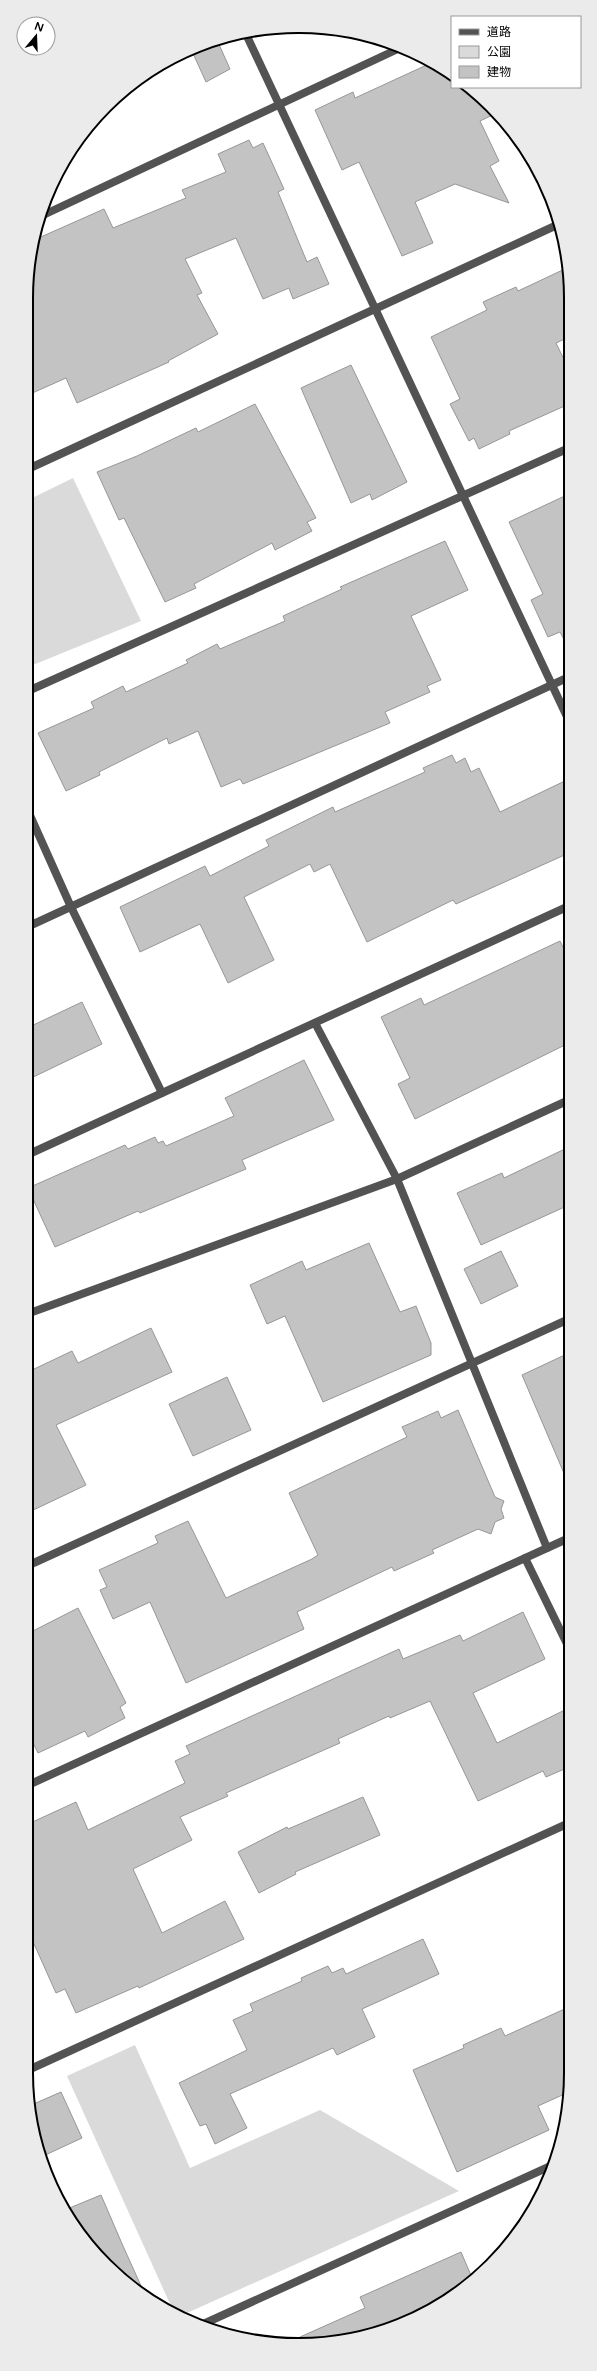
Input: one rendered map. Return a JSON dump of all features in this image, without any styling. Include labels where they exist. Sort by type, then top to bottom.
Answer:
[{"type":"street","points":[[248,38],[462,496],[564,709]]},
{"type":"street","points":[[47,213],[394,51]]},
{"type":"street","points":[[33,467],[554,226]]},
{"type":"street","points":[[33,689],[564,450]]},
{"type":"street","points":[[33,925],[564,679]]},
{"type":"street","points":[[33,822],[71,907],[162,1093]]},
{"type":"street","points":[[33,1152],[564,908]]},
{"type":"street","points":[[315,1023],[397,1179],[547,1548]]},
{"type":"street","points":[[33,1312],[397,1179],[564,1102]]},
{"type":"street","points":[[33,1563],[564,1321]]},
{"type":"street","points":[[33,1783],[564,1540]]},
{"type":"street","points":[[525,1558],[564,1638]]},
{"type":"street","points":[[33,2068],[564,1825]]},
{"type":"street","points":[[208,2322],[546,2168]]},
{"type":"green space","points":[[73,478],[141,621],[33,665],[33,498]]},
{"type":"green space","points":[[135,2045],[190,2168],[320,2110],[459,2191],[186,2313],[170,2305],[67,2076]]},
{"type":"building","points":[[219,45],[230,69],[206,82],[194,55]]},
{"type":"building","points":[[425,66],[446,78],[451,82],[451,88],[460,88],[474,99],[491,116],[480,121],[499,161],[490,166],[509,203],[455,184],[415,202],[433,243],[402,256],[359,162],[342,170],[315,110],[353,92],[355,98]]},
{"type":"building","points":[[249,140],[253,148],[263,143],[284,189],[278,192],[307,262],[317,257],[329,284],[293,299],[289,288],[263,299],[236,238],[185,259],[202,293],[197,295],[218,334],[168,361],[169,362],[77,403],[66,378],[33,393],[33,298],[35,264],[40,237],[104,209],[113,228],[186,198],[182,190],[226,172],[218,154]]},
{"type":"building","points":[[562,270],[564,339],[556,343],[564,360],[564,406],[509,431],[510,434],[479,449],[474,438],[469,441],[450,404],[460,399],[431,337],[487,310],[483,302],[516,287],[518,291]]},
{"type":"building","points":[[351,365],[407,482],[372,500],[370,494],[351,503],[301,388]]},
{"type":"building","points":[[255,404],[316,518],[307,522],[312,531],[275,550],[272,543],[194,584],[196,588],[165,602],[124,518],[119,520],[97,472],[137,456],[196,428],[198,432]]},
{"type":"building","points":[[564,496],[564,640],[560,632],[548,637],[531,600],[543,594],[509,522]]},
{"type":"building","points":[[445,541],[468,590],[411,616],[441,680],[427,686],[430,692],[385,712],[390,723],[243,784],[240,779],[221,787],[198,731],[169,744],[167,738],[99,772],[100,775],[66,791],[38,733],[94,708],[91,702],[123,686],[126,692],[188,663],[186,660],[217,644],[220,649],[285,621],[283,616],[342,589],[340,587]]},
{"type":"building","points":[[452,755],[456,763],[465,758],[471,772],[479,768],[500,812],[564,781],[564,855],[456,904],[453,900],[367,942],[330,864],[314,872],[310,864],[244,897],[274,960],[228,983],[200,924],[140,952],[120,907],[205,866],[210,876],[269,846],[266,840],[333,807],[335,812],[425,772],[423,768]]},
{"type":"building","points":[[560,941],[564,949],[564,1045],[415,1119],[398,1084],[410,1078],[381,1017],[421,998],[424,1005]]},
{"type":"building","points":[[82,1002],[102,1044],[33,1077],[33,1025]]},
{"type":"building","points":[[304,1060],[334,1120],[242,1160],[246,1169],[140,1213],[138,1211],[55,1247],[33,1199],[33,1186],[125,1145],[128,1149],[155,1137],[158,1143],[163,1141],[166,1146],[234,1116],[225,1098]]},
{"type":"building","points":[[564,1149],[564,1207],[481,1245],[457,1193],[502,1173],[504,1178]]},
{"type":"building","points":[[369,1243],[400,1312],[416,1306],[431,1343],[431,1355],[323,1402],[285,1316],[267,1324],[250,1285],[302,1261],[306,1270]]},
{"type":"building","points":[[501,1251],[518,1286],[481,1304],[464,1269]]},
{"type":"building","points":[[151,1328],[172,1372],[56,1425],[86,1485],[33,1510],[33,1370],[72,1351],[78,1363]]},
{"type":"building","points":[[564,1355],[564,1473],[522,1375]]},
{"type":"building","points":[[227,1377],[251,1430],[193,1456],[169,1404]]},
{"type":"building","points":[[458,1410],[495,1497],[504,1501],[501,1509],[504,1518],[495,1522],[491,1534],[478,1529],[432,1550],[434,1553],[394,1571],[392,1567],[297,1612],[304,1629],[186,1683],[150,1602],[113,1619],[100,1590],[107,1587],[99,1570],[158,1543],[155,1536],[188,1521],[226,1598],[312,1559],[318,1555],[289,1493],[407,1437],[402,1427],[438,1411],[441,1418]]},
{"type":"building","points":[[78,1608],[126,1703],[120,1707],[125,1718],[88,1737],[85,1731],[38,1753],[33,1743],[33,1631]]},
{"type":"building","points":[[523,1612],[545,1659],[473,1693],[497,1743],[564,1710],[564,1769],[546,1777],[543,1771],[478,1801],[430,1701],[390,1718],[389,1716],[338,1739],[340,1743],[226,1793],[228,1796],[180,1817],[192,1840],[133,1869],[162,1933],[225,1901],[244,1939],[139,1988],[138,1986],[76,2013],[65,1989],[56,1993],[33,1942],[33,1822],[76,1802],[88,1830],[185,1783],[175,1761],[190,1754],[186,1746],[399,1649],[403,1659],[460,1635],[463,1641]]},
{"type":"building","points":[[363,1797],[380,1835],[295,1872],[296,1874],[259,1893],[238,1852],[287,1827],[288,1829]]},
{"type":"building","points":[[423,1939],[439,1974],[362,2009],[375,2037],[337,2055],[333,2048],[230,2094],[247,2128],[215,2144],[206,2124],[200,2126],[179,2083],[247,2050],[233,2020],[253,2011],[250,2004],[302,1981],[301,1978],[328,1966],[332,1973],[343,1968],[346,1974]]},
{"type":"building","points":[[564,2009],[563,2095],[538,2106],[549,2130],[457,2172],[413,2070],[464,2048],[463,2045],[501,2028],[505,2036]]},
{"type":"building","points":[[61,2092],[82,2138],[46,2155],[38,2124],[35,2103]]},
{"type":"building","points":[[101,2195],[141,2286],[123,2272],[99,2248],[71,2208]]},
{"type":"building","points":[[461,2252],[471,2275],[446,2293],[416,2311],[384,2324],[333,2336],[300,2338],[365,2308],[360,2297]]}]
